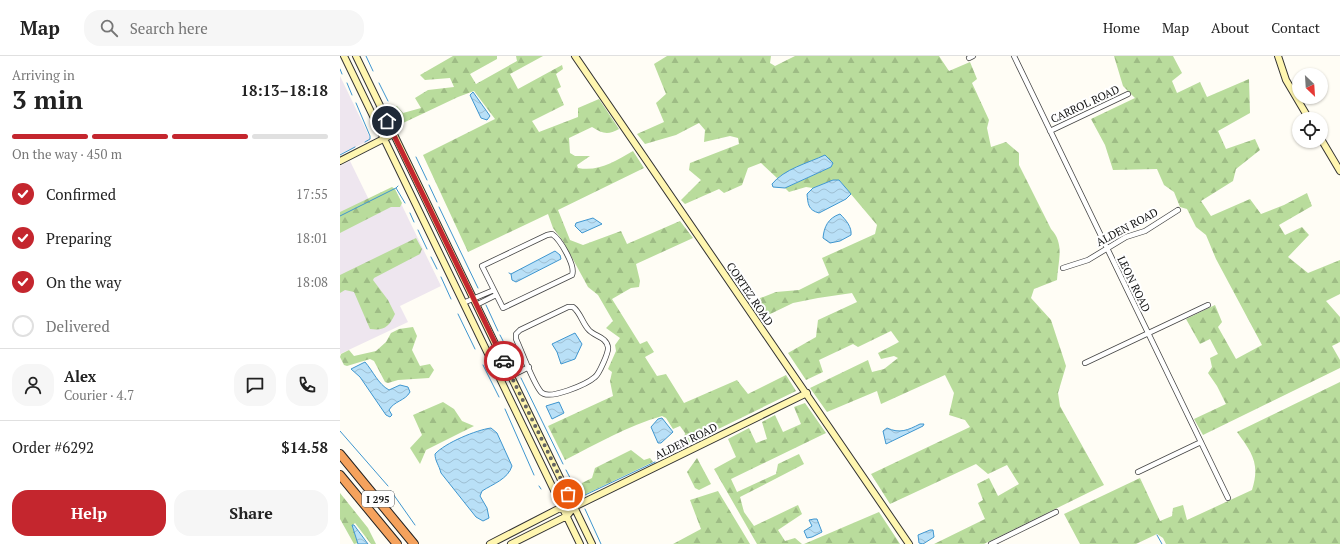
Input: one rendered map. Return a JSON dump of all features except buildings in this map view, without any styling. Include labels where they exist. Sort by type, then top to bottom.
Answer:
[{"type":"highway","name":"I 295","points":[[340,454],[414,544]]},
{"type":"highway","name":"I 295","points":[[340,475],[397,544]]},
{"type":"street","points":[[344,56],[580,544]]},
{"type":"street","points":[[356,56],[592,544]]},
{"type":"street","name":"CORTEZ ROAD","points":[[575,56],[909,544]]},
{"type":"street","name":"LEON ROAD","points":[[1014,56],[1228,498]]},
{"type":"street","points":[[1278,56],[1286,80],[1305,112]]},
{"type":"street","name":"CARROL ROAD","points":[[1050,131],[1128,94]]},
{"type":"street","points":[[340,161],[393,134]]},
{"type":"street","points":[[1326,148],[1340,171]]},
{"type":"street","name":"ALDEN ROAD","points":[[1063,268],[1088,260],[1126,237],[1145,231],[1178,210]]},
{"type":"street","points":[[547,234],[552,234],[557,237],[573,266],[572,274],[502,308],[495,292],[482,266],[547,234]]},
{"type":"street","points":[[463,303],[473,298],[495,292]]},
{"type":"street","points":[[476,305],[495,292]]},
{"type":"street","points":[[1085,363],[1208,305]]},
{"type":"street","points":[[568,307],[573,307],[577,310],[590,332],[602,338],[608,347],[607,353],[594,378],[570,390],[550,396],[541,392],[529,367],[516,339],[516,334],[520,330],[568,307]]},
{"type":"street","points":[[511,376],[529,367]]},
{"type":"street","name":"ALDEN ROAD","points":[[510,544],[567,516],[574,507],[806,393]]},
{"type":"street","points":[[1138,472],[1201,442]]},
{"type":"street","name":"ALDEN ROAD","points":[[490,544],[562,507],[574,507]]},
{"type":"street","points":[[991,544],[1056,512]]},
{"type":"shaded area","points":[[340,76],[371,140],[340,154]]},
{"type":"shaded area","points":[[350,161],[369,200],[394,189],[441,286],[400,306],[408,322],[340,354],[340,166]]},
{"type":"green space","points":[[453,56],[497,56],[497,59],[470,74],[476,84],[517,61],[516,56],[543,56],[510,74],[518,89],[562,65],[563,69],[556,74],[561,87],[557,89],[564,105],[532,121],[539,132],[578,117],[578,108],[599,99],[619,129],[606,133],[592,127],[569,138],[570,153],[575,156],[590,156],[577,165],[578,168],[586,169],[607,165],[633,151],[644,168],[558,210],[570,240],[583,245],[621,231],[627,244],[680,221],[693,238],[636,264],[640,281],[639,287],[631,288],[612,299],[640,344],[647,341],[654,352],[645,357],[657,376],[666,374],[684,403],[737,380],[748,394],[786,375],[796,391],[663,456],[661,455],[663,450],[684,439],[685,433],[680,426],[673,429],[666,418],[662,416],[625,430],[565,460],[548,426],[613,396],[610,381],[612,372],[608,369],[616,351],[615,345],[620,338],[606,328],[613,321],[598,295],[588,287],[563,241],[553,228],[548,214],[468,252],[423,155],[495,119],[474,91],[403,123],[395,107],[397,106],[403,113],[421,108],[415,98],[428,90],[454,87],[450,78],[425,80],[420,75]]},
{"type":"green space","points":[[667,56],[771,56],[770,63],[775,66],[795,56],[939,56],[949,71],[970,62],[977,79],[972,83],[989,120],[987,128],[991,147],[1006,142],[1019,153],[1019,165],[1058,241],[1060,253],[1057,280],[1034,289],[1031,298],[1051,320],[1066,366],[1058,393],[1060,406],[1104,485],[984,544],[934,544],[985,519],[978,503],[983,500],[977,484],[989,478],[998,496],[1019,484],[1007,465],[988,474],[976,464],[890,504],[871,474],[970,427],[965,420],[949,415],[954,393],[945,375],[881,404],[877,391],[827,412],[810,388],[868,360],[872,372],[884,369],[898,358],[894,356],[881,359],[878,353],[899,342],[891,331],[858,347],[853,344],[819,360],[823,372],[806,380],[788,353],[816,337],[818,320],[857,302],[852,293],[793,303],[762,318],[750,302],[776,292],[799,290],[829,275],[822,258],[875,234],[877,225],[839,180],[833,180],[813,188],[806,187],[789,192],[785,188],[831,167],[785,173],[777,178],[761,163],[748,168],[742,185],[724,193],[719,189],[685,204],[681,200],[701,180],[689,170],[690,163],[739,144],[738,138],[730,136],[704,142],[705,130],[699,123],[676,135],[645,144],[637,134],[664,122],[656,103],[666,94],[654,64]]},
{"type":"green space","points":[[1114,56],[1173,56],[1182,73],[1172,81],[1177,93],[1200,82],[1207,97],[1249,79],[1250,113],[1218,131],[1226,149],[1255,139],[1260,150],[1236,169],[1233,181],[1201,201],[1211,216],[1250,199],[1261,214],[1284,205],[1307,193],[1312,206],[1279,225],[1285,235],[1302,227],[1309,235],[1288,257],[1308,273],[1340,260],[1340,294],[1326,301],[1340,317],[1340,342],[1332,346],[1340,360],[1340,368],[1203,435],[1194,419],[1226,404],[1217,386],[1208,373],[1212,367],[1210,358],[1218,354],[1210,339],[1200,344],[1186,319],[1215,305],[1222,322],[1218,327],[1236,359],[1262,345],[1216,259],[1206,235],[1196,227],[1187,209],[1180,207],[1174,192],[1164,185],[1157,169],[1113,170],[1105,145],[1091,119],[1135,98],[1123,86]]},
{"type":"green space","points":[[392,187],[395,189],[402,203],[400,207],[391,207],[340,233],[340,212]]},
{"type":"green space","points":[[416,238],[422,249],[420,254],[374,278],[373,280],[388,300],[395,314],[391,322],[386,327],[382,329],[370,329],[354,292],[345,290],[340,293],[340,275]]},
{"type":"green space","points":[[413,327],[417,336],[412,350],[420,366],[430,364],[434,370],[429,378],[398,380],[388,383],[385,382],[374,361],[370,359],[347,366],[344,365],[340,357],[341,354],[349,350],[354,356],[376,351],[386,342],[391,333],[399,329]]},
{"type":"green space","points":[[1340,382],[1340,544],[1166,544],[1163,538],[1157,534],[1136,544],[1080,544],[1064,514],[1140,478],[1160,521],[1172,516],[1173,508],[1183,505],[1187,520],[1252,490],[1255,473],[1254,460],[1237,432]]},
{"type":"green space","points":[[443,402],[454,409],[462,421],[474,426],[426,450],[420,464],[410,448],[422,435],[413,415]]},
{"type":"green space","points":[[805,403],[826,433],[731,479],[737,492],[776,474],[778,464],[799,454],[804,464],[740,497],[744,512],[754,526],[798,505],[802,514],[778,530],[785,541],[795,538],[802,544],[757,544],[714,469],[736,457],[728,439],[749,428],[756,443],[767,439],[762,422],[775,415],[783,432],[801,424],[794,407]]},
{"type":"green space","points":[[631,450],[644,460],[650,458],[653,462],[586,494],[583,494],[582,483],[592,478],[595,468]]},
{"type":"green space","points":[[697,458],[711,484],[699,490],[695,488],[687,472]]},
{"type":"green space","points":[[718,491],[750,544],[673,544],[701,529],[690,500]]},
{"type":"green space","points":[[340,493],[368,528],[376,544],[371,544],[355,523],[352,526],[358,543],[354,544],[340,519]]},
{"type":"green space","points":[[879,512],[900,544],[804,544]]},
{"type":"water","points":[[473,92],[490,116],[487,120],[481,118],[470,95]]},
{"type":"water","points":[[825,155],[833,163],[831,167],[785,188],[773,187],[772,184],[783,174]]},
{"type":"water","points":[[833,180],[839,180],[851,194],[846,199],[819,213],[815,212],[808,204],[807,194],[813,188]]},
{"type":"water","points":[[840,214],[850,226],[851,235],[840,241],[830,243],[823,238],[824,230],[827,223],[832,218]]},
{"type":"water","points":[[593,218],[602,224],[582,233],[575,226],[576,223]]},
{"type":"water","points":[[555,251],[560,255],[561,259],[516,282],[512,280],[511,274]]},
{"type":"water","points":[[575,333],[582,344],[575,359],[561,364],[557,352],[552,344]]},
{"type":"water","points":[[365,362],[379,381],[389,390],[400,385],[408,387],[410,392],[408,395],[389,410],[392,415],[390,417],[386,415],[360,377],[351,369]]},
{"type":"water","points":[[559,402],[564,413],[552,419],[546,406]]},
{"type":"water","points":[[662,418],[673,432],[661,443],[658,443],[651,427],[658,419]]},
{"type":"water","points":[[924,424],[923,426],[886,444],[883,431],[887,428],[900,431]]},
{"type":"water","points":[[491,428],[497,433],[512,466],[504,478],[482,491],[480,496],[487,508],[489,518],[483,521],[476,517],[441,473],[435,454],[461,438],[477,431]]},
{"type":"water","points":[[817,519],[822,532],[807,538],[804,531],[812,526],[809,520]]},
{"type":"water","points":[[352,525],[354,525],[368,544],[358,544]]},
{"type":"water","points":[[933,530],[934,537],[923,544],[919,543],[918,535]]},
{"type":"waterway","points":[[366,56],[373,71]]},
{"type":"waterway","points":[[340,69],[342,74]]},
{"type":"waterway","points":[[347,83],[352,95]]},
{"type":"waterway","points":[[379,83],[388,101]]},
{"type":"waterway","points":[[356,103],[370,136],[370,139],[365,142]]},
{"type":"waterway","points":[[390,106],[398,121]]},
{"type":"waterway","points":[[340,155],[355,147]]},
{"type":"waterway","points":[[416,157],[427,180]]},
{"type":"waterway","points":[[429,185],[437,202]]},
{"type":"waterway","points":[[398,186],[396,188],[405,203]]},
{"type":"waterway","points":[[340,216],[396,188]]},
{"type":"waterway","points":[[439,207],[478,288]]},
{"type":"waterway","points":[[410,213],[414,222]]},
{"type":"waterway","points":[[418,230],[427,249]]},
{"type":"waterway","points":[[431,257],[437,269]]},
{"type":"waterway","points":[[441,277],[451,299]]},
{"type":"waterway","points":[[486,305],[498,331]]},
{"type":"waterway","points":[[458,314],[475,349]]},
{"type":"waterway","points":[[500,335],[516,366]]},
{"type":"waterway","points":[[483,365],[499,397]]},
{"type":"waterway","points":[[521,378],[563,464]]},
{"type":"waterway","points":[[505,409],[534,475]]},
{"type":"waterway","points":[[340,431],[388,486]]},
{"type":"waterway","points":[[580,496],[583,496],[655,462]]},
{"type":"waterway","points":[[566,470],[580,497]]},
{"type":"waterway","points":[[391,491],[415,525]]},
{"type":"waterway","points":[[585,509],[601,544]]},
{"type":"waterway","points":[[1157,535],[1162,544]]},
{"type":"way so far","points":[[504,361],[568,494]]},
{"type":"route","points":[[387,121],[504,361]]}]
